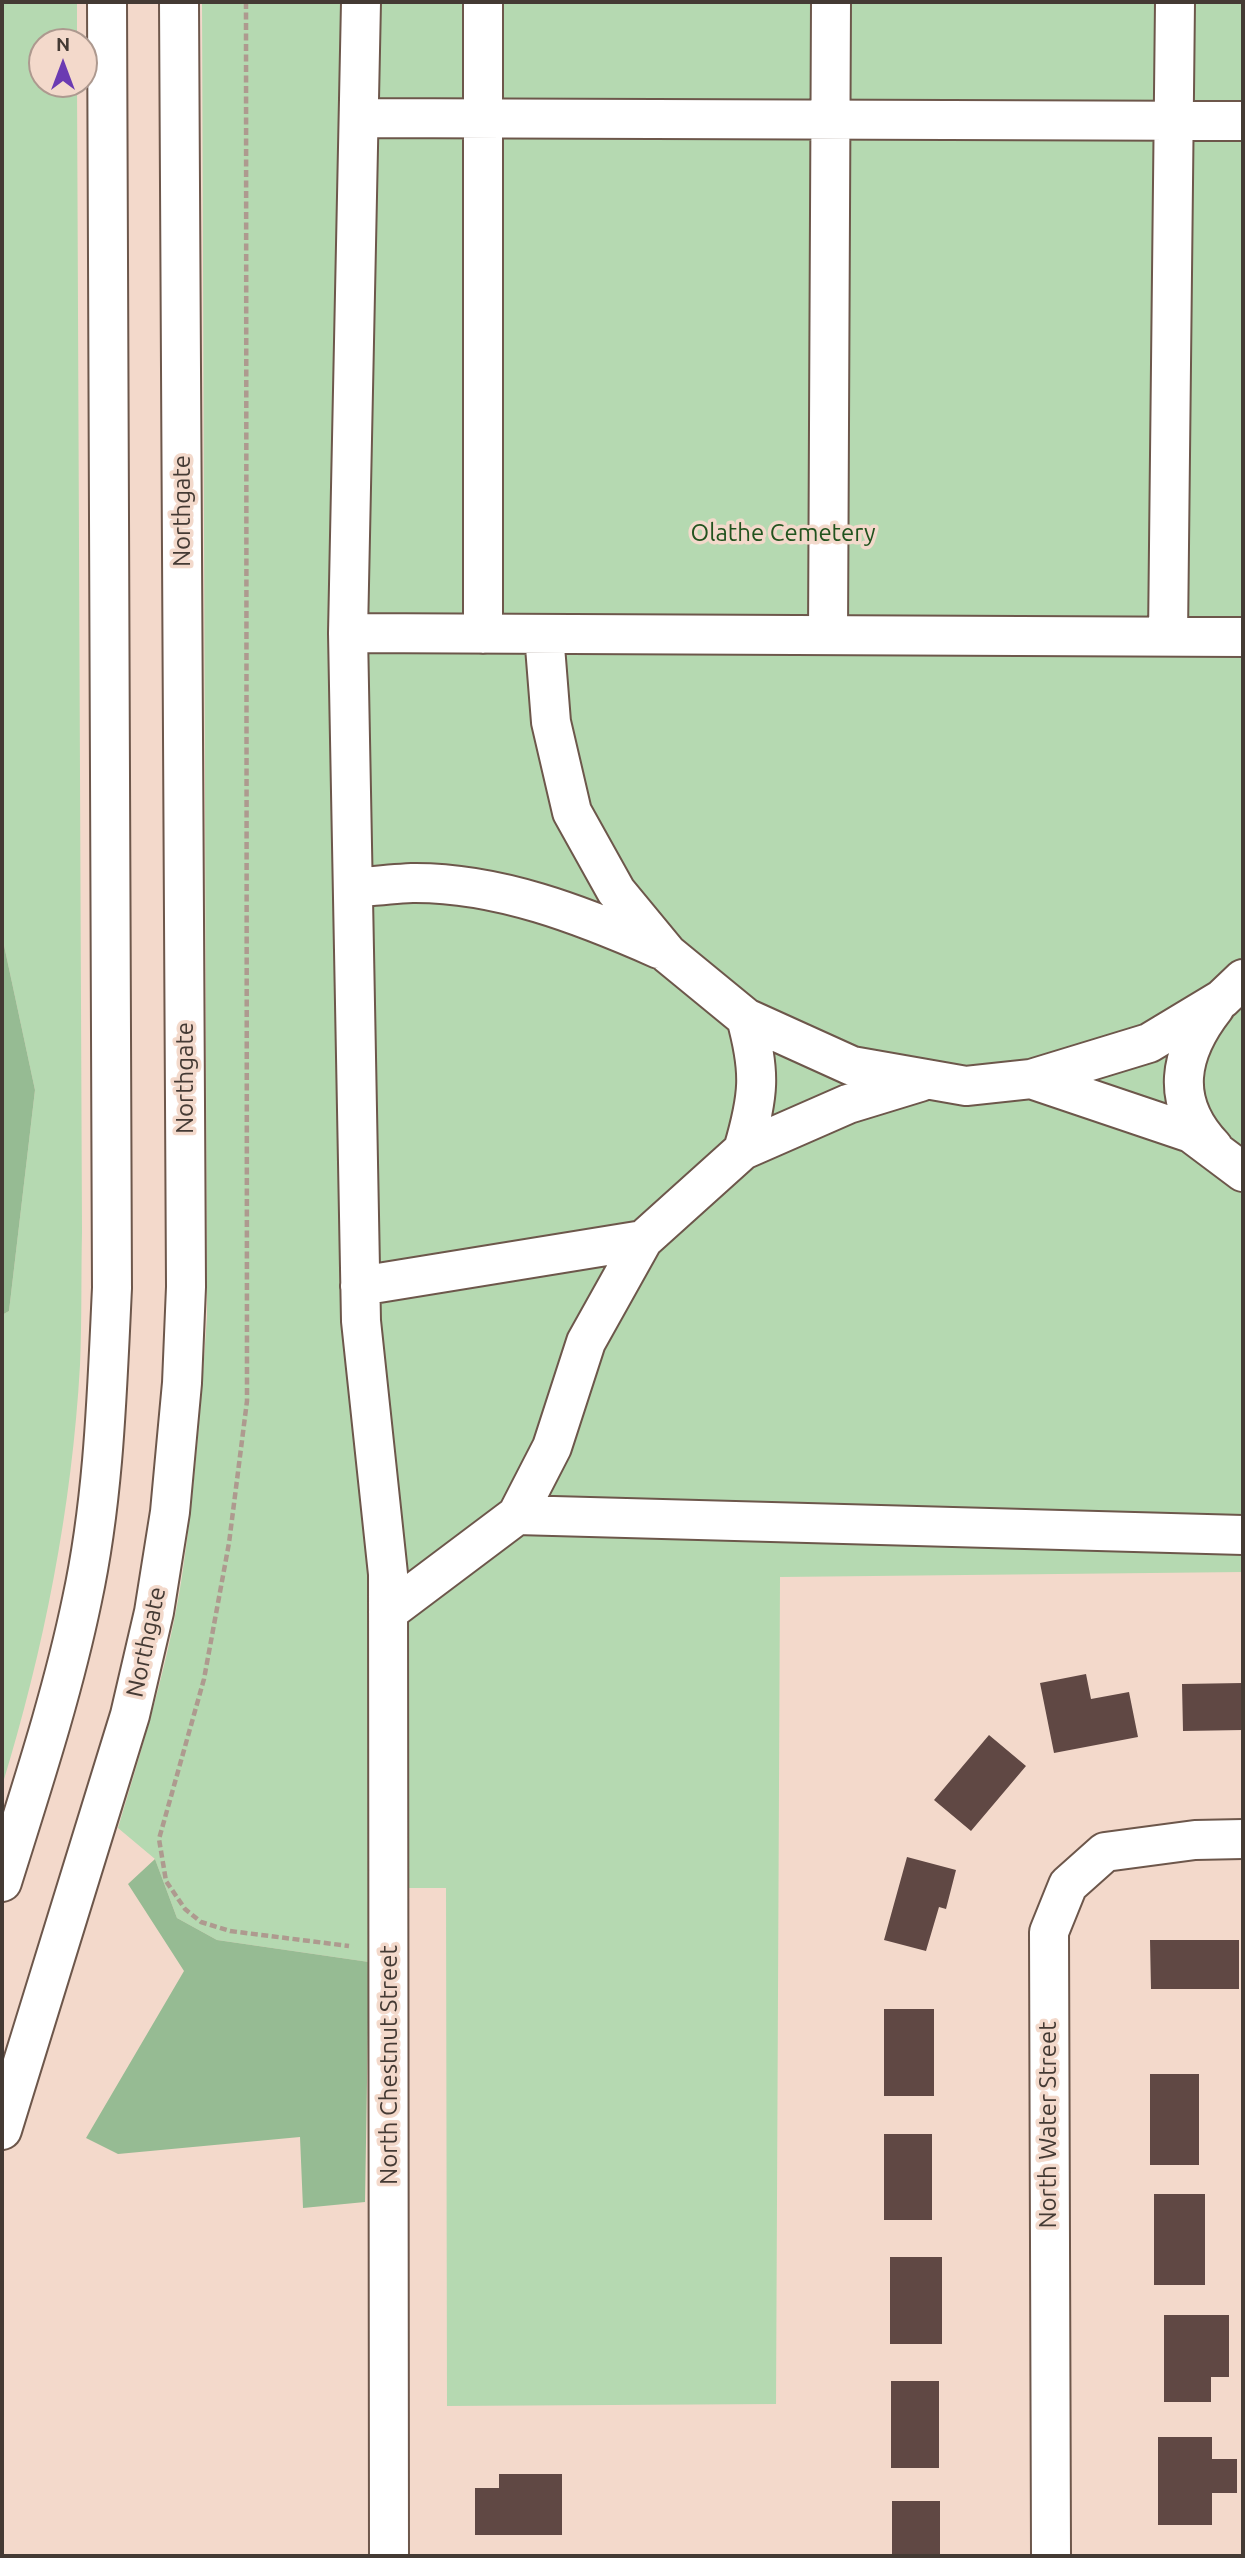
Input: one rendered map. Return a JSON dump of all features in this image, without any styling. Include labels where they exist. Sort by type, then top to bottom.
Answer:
[{"type":"main road","points":[[2,1882],[57,1703],[83,1599],[98,1501],[107,1384],[112,1288],[107,2]]},
{"type":"main road","name":"Northgate","points":[[2,2130],[136,1689],[154,1612],[170,1512],[182,1383],[186,1287],[179,2]]},
{"type":"main road","name":"North Chestnut Street","points":[[361,2],[348,633],[361,1321],[388,1574],[389,2556]]},
{"type":"main road","points":[[483,2],[483,634]]},
{"type":"main road","points":[[828,635],[831,2]]},
{"type":"main road","points":[[1168,636],[1175,2]]},
{"type":"main road","points":[[359,118],[1243,121]]},
{"type":"main road","points":[[348,633],[1243,637]]},
{"type":"main road","points":[[544,634],[551,722],[572,812],[616,891],[668,954],[746,1018],[852,1066],[966,1086],[1031,1079],[1149,1043],[1236,990]]},
{"type":"main road","points":[[353,888],[414,883],[494,892],[588,918],[668,954]]},
{"type":"main road","points":[[1236,990],[1189,1048],[1183,1077],[1186,1106],[1199,1133],[1236,1164]]},
{"type":"main road","points":[[743,1150],[756,1105],[757,1057],[746,1018]]},
{"type":"main road","points":[[388,1612],[517,1515],[552,1447],[586,1342],[643,1240],[743,1150],[848,1104],[928,1079]]},
{"type":"main road","points":[[1031,1079],[1191,1133],[1236,1164]]},
{"type":"main road","points":[[360,1286],[643,1240]]},
{"type":"main road","points":[[517,1515],[1243,1535]]},
{"type":"main road","name":"North Water Street","points":[[1051,2556],[1049,1932],[1068,1885],[1105,1852],[1195,1840],[1243,1839]]},
{"type":"path","points":[[246,2],[247,1401],[229,1543],[204,1679],[159,1839],[166,1881],[185,1909],[201,1922],[230,1931],[388,1951]]},
{"type":"green space","points":[[2,2],[77,2],[77,28],[28,28],[28,98],[77,98],[82,1232],[80,1365],[70,1472],[54,1578],[31,1683],[2,1786],[2,1315],[9,1311],[35,1090],[2,936]]},
{"type":"green space","name":"Olathe Cemetery","points":[[202,2],[1243,2],[1243,1572],[780,1577],[776,2404],[447,2406],[446,1888],[370,1888],[369,1962],[217,1940],[177,1918],[155,1859],[118,1828],[154,1703],[177,1608],[194,1478],[207,1316]]},
{"type":"green space","points":[[2,936],[35,1090],[9,1311],[2,1315]]},
{"type":"green space","points":[[155,1859],[177,1918],[217,1940],[369,1962],[365,2202],[303,2208],[300,2137],[118,2154],[86,2138],[184,1971],[128,1884]]},
{"type":"building","points":[[1086,1674],[1091,1699],[1129,1692],[1138,1737],[1054,1753],[1040,1683]]},
{"type":"building","points":[[1243,1683],[1243,1730],[1183,1731],[1182,1684]]},
{"type":"building","points":[[989,1735],[1026,1766],[971,1831],[934,1800]]},
{"type":"building","points":[[907,1857],[956,1870],[946,1909],[939,1907],[926,1951],[884,1940]]},
{"type":"building","points":[[1150,1940],[1239,1940],[1239,1989],[1151,1989]]},
{"type":"building","points":[[884,2009],[934,2009],[934,2096],[884,2096]]},
{"type":"building","points":[[1150,2074],[1199,2074],[1199,2165],[1150,2165]]},
{"type":"building","points":[[884,2134],[932,2134],[932,2220],[884,2220]]},
{"type":"building","points":[[1154,2194],[1205,2194],[1205,2285],[1154,2285]]},
{"type":"building","points":[[890,2257],[942,2257],[942,2344],[890,2344]]},
{"type":"building","points":[[1164,2315],[1229,2315],[1229,2377],[1211,2377],[1211,2402],[1164,2402]]},
{"type":"building","points":[[891,2381],[939,2381],[939,2468],[891,2468]]},
{"type":"building","points":[[1158,2437],[1212,2437],[1212,2459],[1237,2459],[1237,2493],[1212,2493],[1212,2525],[1158,2525]]},
{"type":"building","points":[[499,2474],[562,2474],[562,2535],[475,2535],[475,2488],[499,2488]]},
{"type":"building","points":[[892,2501],[940,2501],[940,2556],[892,2556]]}]
